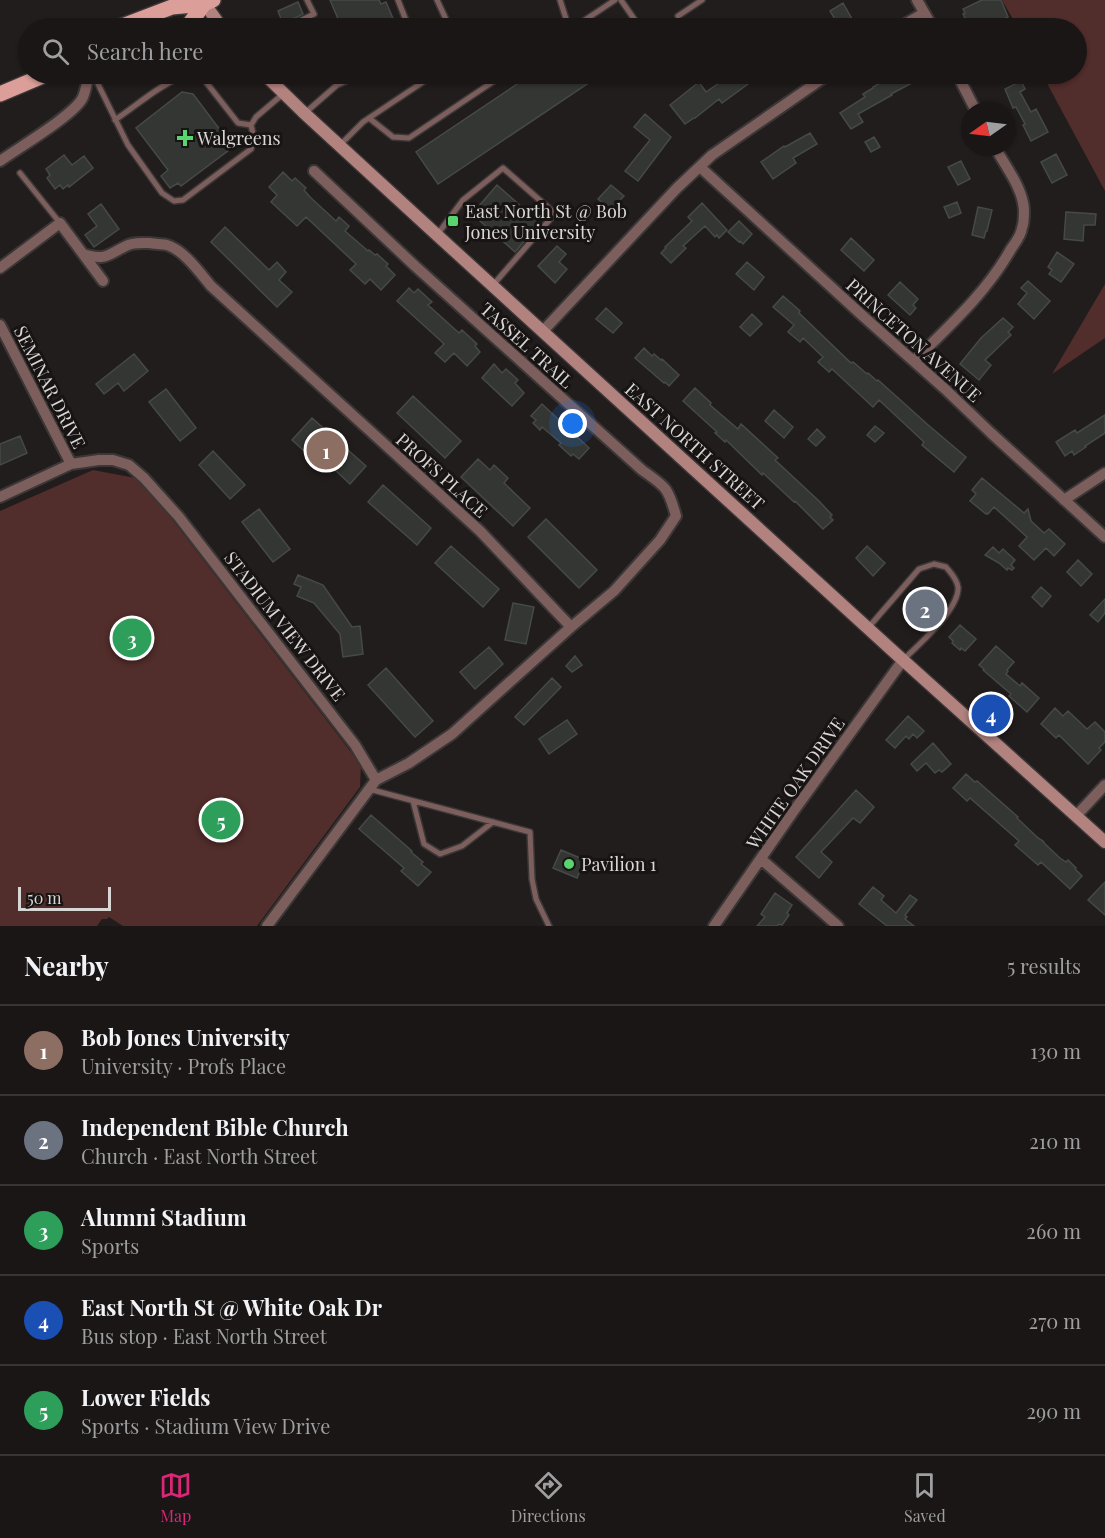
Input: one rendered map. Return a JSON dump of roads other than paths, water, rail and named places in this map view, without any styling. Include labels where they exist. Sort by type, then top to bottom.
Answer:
[{"type":"main road","points":[[143,18],[171,7],[206,1]]},
{"type":"main road","points":[[194,18],[206,1]]},
{"type":"main road","points":[[206,1],[216,18]]},
{"type":"main road","points":[[0,94],[24,84]]},
{"type":"main road","name":"EAST NORTH STREET","points":[[275,84],[339,146],[1105,842]]},
{"type":"street","points":[[917,0],[927,18]]},
{"type":"street","points":[[917,18],[924,14]]},
{"type":"street","points":[[0,161],[78,105],[87,84]]},
{"type":"street","points":[[543,331],[677,188],[712,155],[815,84]]},
{"type":"street","points":[[962,84],[971,102]]},
{"type":"street","points":[[914,361],[990,282],[1022,230],[1024,209],[1022,199],[1000,156]]},
{"type":"street","name":"PRINCETON AVENUE","points":[[700,167],[1105,537]]},
{"type":"street","name":"TASSEL TRAIL","points":[[314,171],[415,266],[642,470],[663,485],[670,494],[676,516],[660,540],[614,591],[571,627]]},
{"type":"street","points":[[0,268],[60,223],[103,281]]},
{"type":"street","name":"PROFS PLACE","points":[[83,254],[103,257],[129,244],[136,243],[167,245],[176,249],[190,261],[211,286],[480,531],[571,627]]},
{"type":"street","name":"SEMINAR DRIVE","points":[[0,325],[71,464]]},
{"type":"street","name":"STADIUM VIEW DRIVE","points":[[0,497],[71,464],[113,460],[129,465],[149,483],[185,524],[348,736],[360,752],[373,785]]},
{"type":"street","points":[[1064,500],[1105,473]]},
{"type":"street","points":[[267,926],[373,785],[452,734],[571,627]]},
{"type":"street","name":"WHITE OAK DRIVE","points":[[714,926],[903,660]]},
{"type":"street","points":[[1076,816],[1105,785]]},
{"type":"street","points":[[761,859],[838,926]]},
{"type":"lane","points":[[306,18],[314,14],[307,0]]},
{"type":"lane","points":[[398,0],[405,18]]},
{"type":"lane","points":[[437,0],[445,18]]},
{"type":"lane","points":[[560,0],[567,18]]},
{"type":"lane","points":[[587,18],[615,0]]},
{"type":"lane","points":[[621,0],[633,18]]},
{"type":"lane","points":[[678,16],[702,0]]},
{"type":"lane","points":[[96,84],[128,145],[162,193],[174,201],[183,200],[251,149],[254,138],[251,125],[256,117],[284,93]]},
{"type":"lane","points":[[115,120],[167,84]]},
{"type":"lane","points":[[207,84],[238,123],[251,125]]},
{"type":"lane","points":[[305,114],[339,84]]},
{"type":"lane","points":[[339,146],[363,122],[420,84]]},
{"type":"lane","points":[[369,118],[393,137],[409,138],[490,84]]},
{"type":"lane","points":[[437,235],[463,200],[503,168],[551,210],[552,216],[493,285]]},
{"type":"lane","points":[[20,173],[60,223]]},
{"type":"lane","points":[[868,628],[919,569],[934,564],[946,567],[956,579],[958,590],[955,602],[939,624],[903,660]]},
{"type":"lane","points":[[373,785],[413,801],[530,832],[532,879],[536,899],[549,926]]},
{"type":"lane","points":[[413,801],[424,844],[440,854],[462,846],[493,822]]},
{"type":"place","name":"Walgreens","points":[[185,138]]},
{"type":"place","name":"East North St @ Bob Jones University","points":[[453,221]]},
{"type":"place","name":"Bob Jones University","points":[[326,450]]},
{"type":"place","name":"Independent Bible Church","points":[[925,609]]},
{"type":"place","name":"Alumni Stadium","points":[[132,638]]},
{"type":"place","name":"East North St @ White Oak Dr","points":[[991,714]]},
{"type":"place","name":"Lower Fields","points":[[221,820]]},
{"type":"place","name":"Pavilion 1","points":[[569,864]]}]
